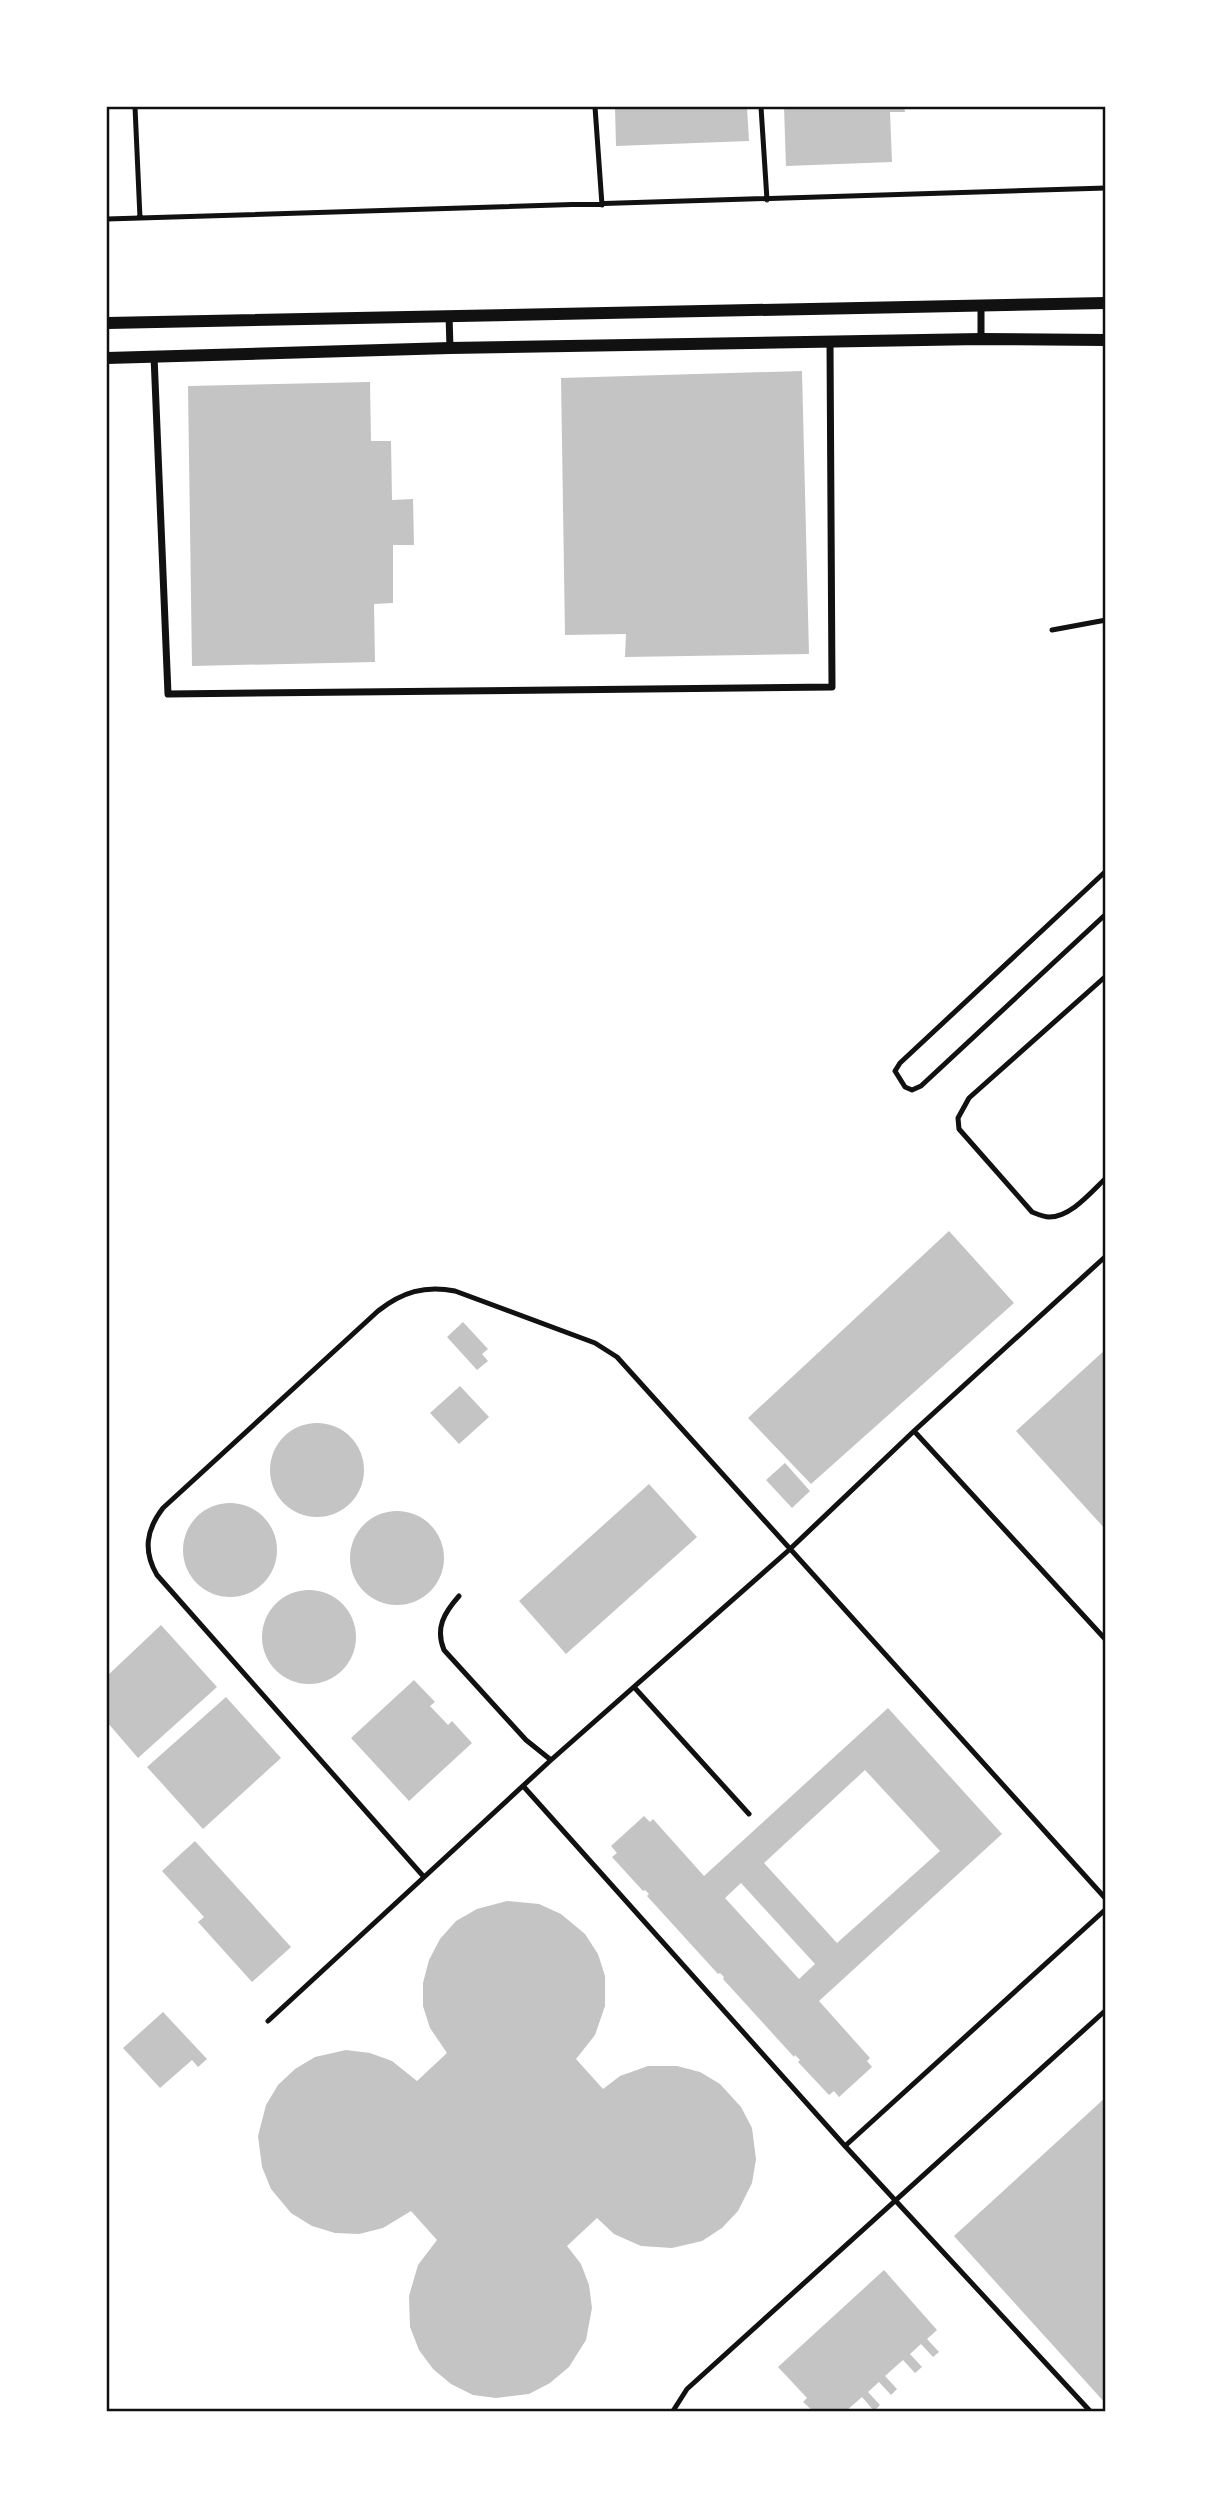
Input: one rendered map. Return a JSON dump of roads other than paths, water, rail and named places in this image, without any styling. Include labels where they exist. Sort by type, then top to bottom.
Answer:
[{"type":"street","points":[[107,323],[1106,303]]},
{"type":"street","points":[[981,306],[981,339]]},
{"type":"street","points":[[449,315],[450,348]]},
{"type":"street","points":[[107,358],[450,348],[981,339],[1106,340]]},
{"type":"street","points":[[153,356],[168,694],[832,687],[830,342]]},
{"type":"lane","points":[[135,107],[140,218]]},
{"type":"lane","points":[[595,107],[602,205]]},
{"type":"lane","points":[[761,107],[767,200]]},
{"type":"lane","points":[[107,219],[1106,188]]},
{"type":"lane","points":[[1052,630],[1106,620]]},
{"type":"lane","points":[[1106,871],[900,1063],[895,1071],[901,1082],[912,1090],[921,1086],[1106,914]]},
{"type":"lane","points":[[1106,976],[969,1098],[958,1118],[960,1129],[1032,1212],[1048,1217],[1061,1214],[1079,1203],[1106,1178]]},
{"type":"lane","points":[[268,2021],[551,1760],[789,1550],[914,1431],[1106,1256]]},
{"type":"lane","points":[[424,1877],[157,1575],[147,1551],[148,1534],[163,1508],[378,1311],[412,1291],[445,1289],[603,1346],[617,1357],[1106,1899]]},
{"type":"lane","points":[[914,1431],[1106,1640]]},
{"type":"lane","points":[[459,1597],[441,1622],[440,1641],[444,1650],[526,1740],[551,1760]]},
{"type":"lane","points":[[634,1686],[749,1814]]},
{"type":"lane","points":[[524,1787],[845,2146],[1090,2411]]},
{"type":"lane","points":[[845,2146],[1106,1909]]},
{"type":"lane","points":[[673,2411],[687,2389],[1106,2010]]}]
